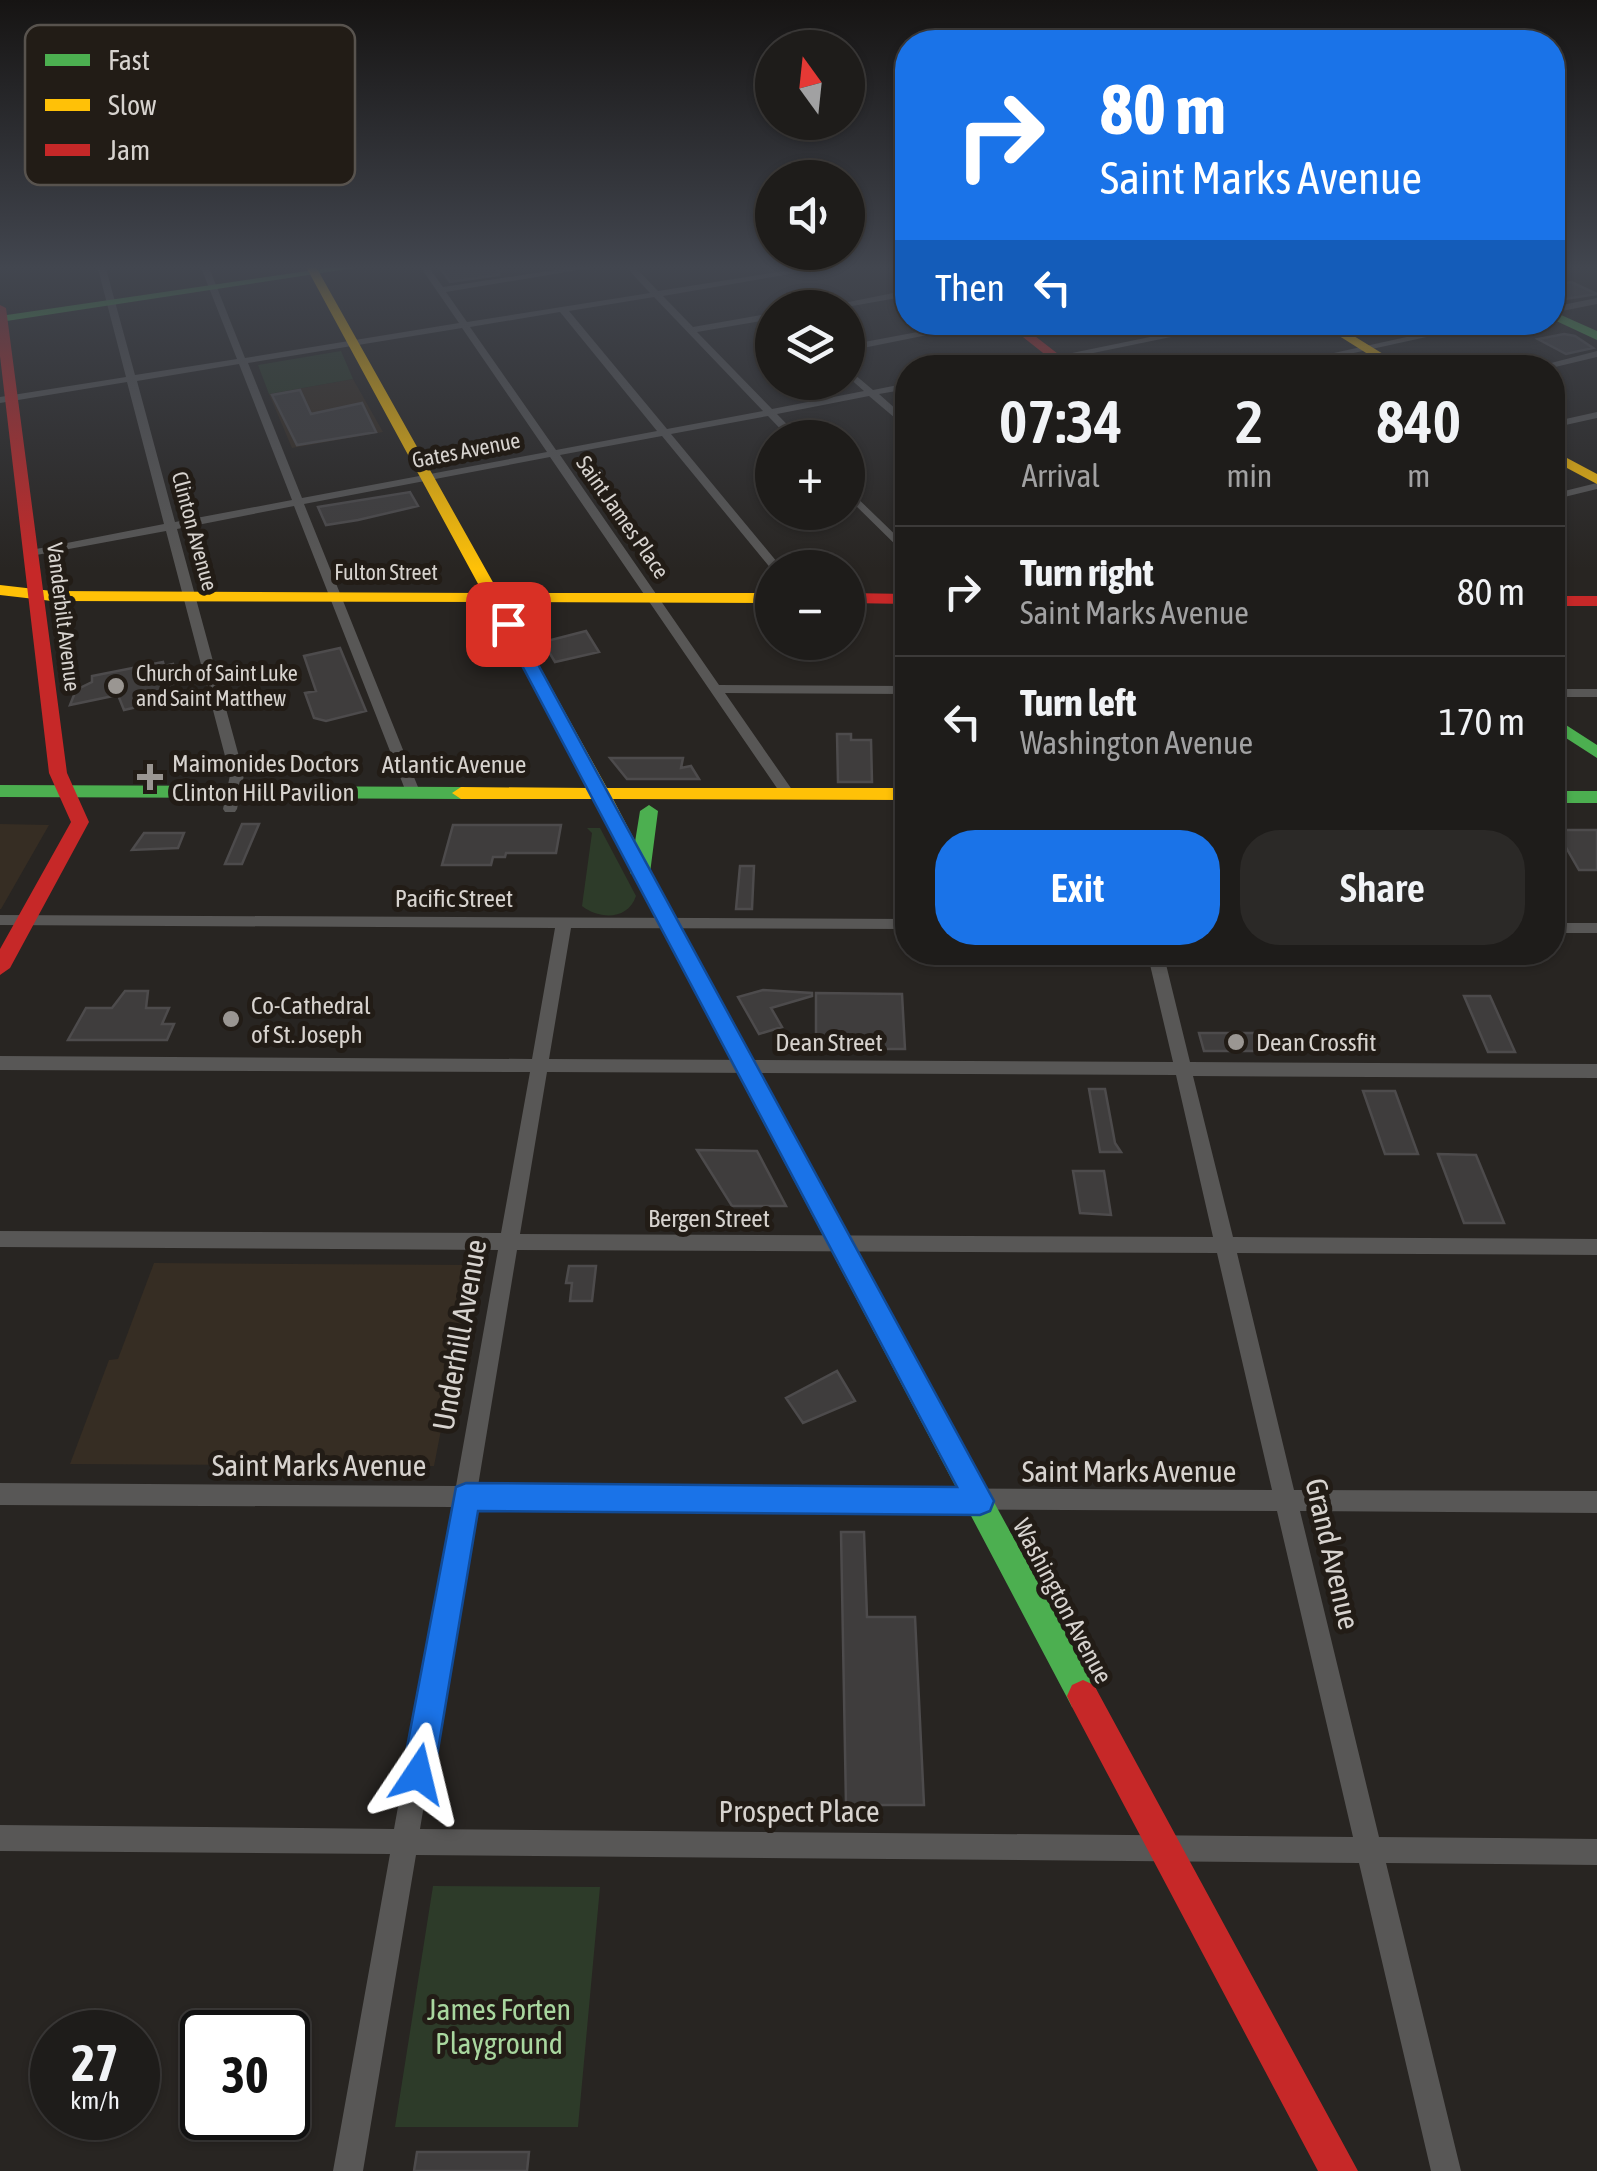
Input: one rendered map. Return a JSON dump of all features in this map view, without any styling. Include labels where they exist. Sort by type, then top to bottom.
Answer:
[{"type":"main road","name":"Vanderbilt Avenue","points":[[0,968],[80,822],[58,774],[38,594],[4,366]]},
{"type":"main road","name":"Washington Avenue","points":[[367,366],[1338,2171]]},
{"type":"main road","points":[[1565,462],[1597,483]]},
{"type":"main road","name":"Fulton Street","points":[[0,590],[190,596],[755,598]]},
{"type":"main road","points":[[865,598],[895,599]]},
{"type":"main road","points":[[1565,599],[1597,601]]},
{"type":"main road","points":[[1565,731],[1597,754]]},
{"type":"main road","name":"Atlantic Avenue","points":[[0,791],[70,800]]},
{"type":"main road","name":"Atlantic Avenue","points":[[232,800],[413,792],[604,801],[649,810],[895,812]]},
{"type":"main road","name":"Atlantic Avenue","points":[[0,808],[70,800],[604,801],[895,794]]},
{"type":"main road","points":[[1565,797],[1597,797]]},
{"type":"main road","points":[[640,873],[649,810]]},
{"type":"main road","points":[[1565,814],[1597,814]]},
{"type":"street","name":"Clinton Avenue","points":[[128,366],[237,775],[232,800]]},
{"type":"street","points":[[6,400],[210,366]]},
{"type":"street","points":[[245,366],[413,792]]},
{"type":"street","name":"Saint James Place","points":[[494,366],[788,794]]},
{"type":"street","points":[[610,366],[761,550]]},
{"type":"street","points":[[727,366],[778,420]]},
{"type":"street","points":[[865,388],[895,414]]},
{"type":"street","name":"Gates Avenue","points":[[31,553],[895,388]]},
{"type":"street","points":[[1565,422],[1597,414]]},
{"type":"street","points":[[1565,492],[1597,483]]},
{"type":"street","points":[[865,510],[895,541]]},
{"type":"street","points":[[718,689],[895,690]]},
{"type":"street","points":[[1565,692],[1597,693]]},
{"type":"street","name":"Pacific Street","points":[[0,920],[895,924]]},
{"type":"street","name":"Underhill Avenue","points":[[348,2171],[564,924]]},
{"type":"street","points":[[1565,928],[1597,928]]},
{"type":"street","name":"Grand Avenue","points":[[1159,965],[1446,2171]]},
{"type":"street","name":"Dean Street","points":[[0,1063],[1597,1071]]},
{"type":"street","name":"Bergen Street","points":[[0,1239],[1597,1247]]},
{"type":"street","name":"Saint Marks Avenue","points":[[0,1494],[1597,1502]]},
{"type":"street","name":"Prospect Place","points":[[0,1838],[1597,1852]]},
{"type":"shaded area","points":[[353,379],[383,432],[292,448],[269,394]]},
{"type":"shaded area","points":[[0,824],[49,825],[1,909],[0,909]]},
{"type":"shaded area","points":[[154,1263],[473,1265],[434,1466],[70,1464],[109,1360],[118,1359]]},
{"type":"green space","points":[[258,366],[348,366],[353,379],[269,394]]},
{"type":"green space","points":[[587,828],[600,828],[636,896],[627,910],[605,915],[582,906],[592,833]]},
{"type":"green space","name":"James Forten Playground","points":[[433,1886],[600,1887],[578,2127],[395,2127]]},
{"type":"building","points":[[300,390],[311,414],[362,403],[376,432],[297,445],[272,395]]},
{"type":"building","points":[[410,492],[418,506],[358,520],[326,525],[318,507]]},
{"type":"building","points":[[586,631],[599,652],[555,662],[543,642]]},
{"type":"building","points":[[340,648],[366,711],[326,721],[314,718],[305,693],[316,691],[304,656]]},
{"type":"building","name":"Church of Saint Luke and Saint Matthew","points":[[163,662],[164,666],[173,664],[181,697],[124,710],[118,695],[70,705],[76,690],[92,682],[92,676]]},
{"type":"building","points":[[837,734],[851,734],[851,740],[871,740],[872,782],[838,782]]},
{"type":"building","points":[[610,758],[683,758],[681,768],[691,766],[699,779],[627,779]]},
{"type":"building","points":[[242,824],[259,824],[242,864],[225,864]]},
{"type":"building","points":[[453,825],[561,825],[556,853],[506,853],[505,857],[493,857],[491,865],[442,865]]},
{"type":"building","points":[[1565,830],[1597,830],[1597,870],[1579,870],[1565,846]]},
{"type":"building","points":[[144,833],[184,833],[178,848],[132,850]]},
{"type":"building","points":[[740,866],[754,866],[752,909],[736,909]]},
{"type":"building","points":[[763,990],[812,996],[771,1008],[782,1027],[759,1034],[738,997]]},
{"type":"building","points":[[125,991],[148,991],[146,1008],[169,1008],[162,1024],[174,1024],[167,1040],[68,1040],[86,1008],[112,1008]]},
{"type":"building","points":[[816,993],[902,994],[905,1049],[816,1049]]},
{"type":"building","points":[[1464,996],[1490,996],[1515,1052],[1488,1052]]},
{"type":"building","name":"Dean Crossfit","points":[[1199,1033],[1268,1033],[1274,1051],[1204,1051]]},
{"type":"building","points":[[1089,1089],[1105,1089],[1115,1143],[1121,1152],[1100,1152]]},
{"type":"building","points":[[1363,1091],[1395,1091],[1418,1154],[1385,1154]]},
{"type":"building","points":[[697,1150],[757,1151],[786,1206],[732,1206]]},
{"type":"building","points":[[1438,1154],[1476,1155],[1504,1223],[1464,1223]]},
{"type":"building","points":[[1073,1171],[1104,1171],[1111,1215],[1080,1213]]},
{"type":"building","points":[[569,1266],[596,1266],[592,1301],[570,1301],[572,1283],[566,1283]]},
{"type":"building","points":[[837,1371],[855,1401],[803,1423],[786,1398]]},
{"type":"building","points":[[841,1532],[864,1532],[867,1617],[915,1617],[924,1805],[846,1805]]},
{"type":"building","points":[[417,2152],[529,2152],[527,2171],[414,2171]]},
{"type":"traffic: fast","points":[[1565,730],[1597,753]]},
{"type":"traffic: fast","points":[[0,791],[461,793]]},
{"type":"traffic: fast","points":[[1565,797],[1597,797]]},
{"type":"traffic: fast","points":[[640,873],[649,811]]},
{"type":"traffic: fast","points":[[689,963],[1083,1696]]},
{"type":"traffic: slow","points":[[366,366],[591,774],[689,963]]},
{"type":"traffic: slow","points":[[1565,462],[1597,480]]},
{"type":"traffic: slow","points":[[0,590],[52,596],[755,598]]},
{"type":"traffic: slow","points":[[461,793],[895,794]]},
{"type":"traffic: jam","points":[[0,968],[80,822],[58,773],[7,366]]},
{"type":"traffic: jam","points":[[865,598],[895,599]]},
{"type":"traffic: jam","points":[[1565,601],[1597,601]]},
{"type":"traffic: jam","points":[[1083,1696],[1339,2171]]},
{"type":"place","name":"Church of Saint Luke and Saint Matthew","points":[[116,686]]},
{"type":"place","name":"Maimonides Doctors Clinton Hill Pavilion","points":[[150,777]]},
{"type":"place","name":"Co-Cathedral of St. Joseph","points":[[231,1019]]},
{"type":"place","name":"Dean Crossfit","points":[[1236,1042]]},
{"type":"route","points":[[418,1774],[466,1497],[980,1501],[508,624]]}]
